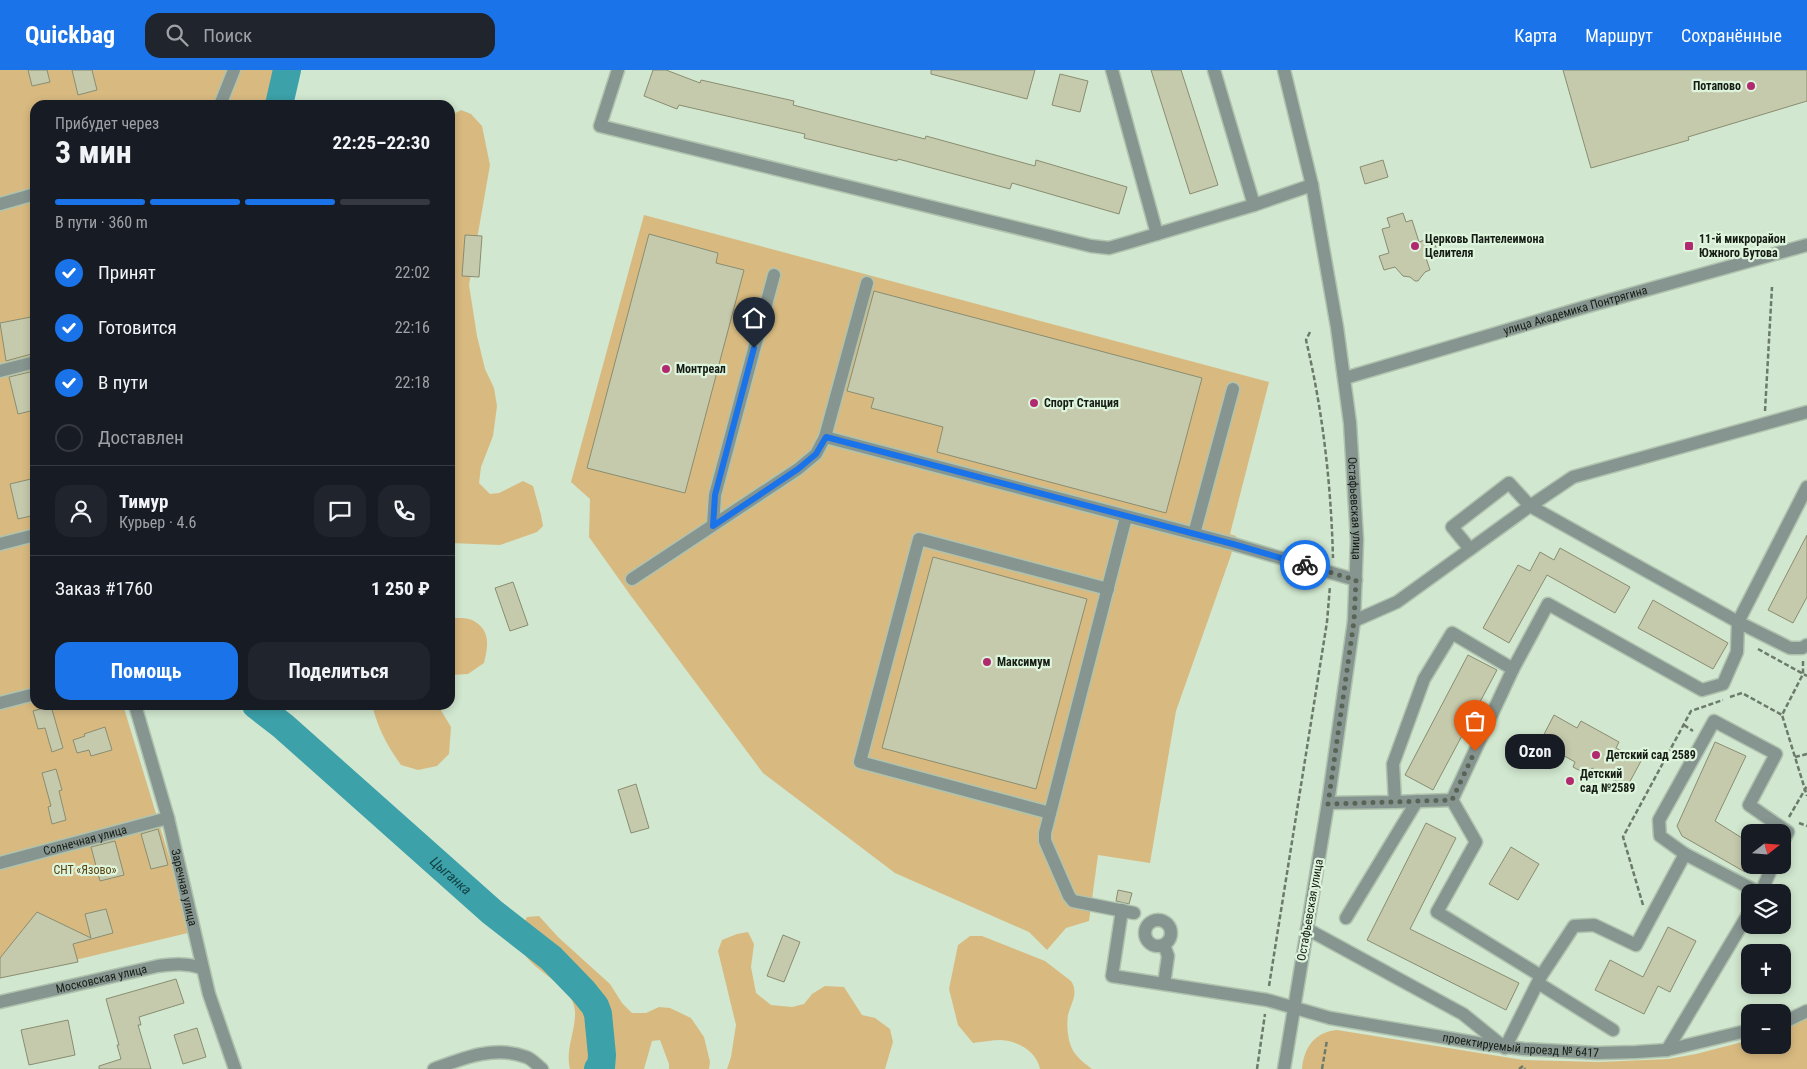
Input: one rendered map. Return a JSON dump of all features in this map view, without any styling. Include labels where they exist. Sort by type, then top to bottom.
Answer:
[{"type":"street","points":[[222,100],[234,70]]},
{"type":"street","points":[[618,70],[600,126],[1092,246],[1109,248],[1312,186]]},
{"type":"street","points":[[1112,70],[1157,234]]},
{"type":"street","points":[[1214,70],[1254,205]]},
{"type":"street","name":"Остафьевская улица","points":[[1284,70],[1312,186],[1345,378],[1355,487],[1357,540],[1354,621],[1328,804],[1284,1069]]},
{"type":"street","points":[[0,204],[30,195]]},
{"type":"street","name":"улица Академика Понтрягина","points":[[1345,378],[1585,307],[1807,245]]},
{"type":"street","points":[[713,526],[715,495],[774,274]]},
{"type":"street","points":[[632,579],[798,469],[816,454],[826,437],[866,283]]},
{"type":"street","points":[[0,371],[30,363]]},
{"type":"street","points":[[1194,534],[1233,389]]},
{"type":"street","points":[[1354,621],[1397,602],[1573,477],[1807,412]]},
{"type":"street","points":[[826,437],[1194,534],[1356,580]]},
{"type":"street","points":[[1470,549],[1452,527],[1509,483],[1530,506],[1738,622],[1790,648],[1805,646]]},
{"type":"street","points":[[1452,800],[1513,669],[1548,604],[1702,690],[1723,684],[1737,652],[1738,622],[1807,487]]},
{"type":"street","points":[[1108,589],[919,539],[860,762],[1050,813],[1108,589],[1126,517]]},
{"type":"street","points":[[0,544],[30,536]]},
{"type":"street","points":[[1394,802],[1393,764],[1424,680],[1452,633],[1513,669]]},
{"type":"street","points":[[0,703],[30,695]]},
{"type":"street","name":"Заречная улица","points":[[136,710],[168,818],[209,994],[235,1069]]},
{"type":"street","points":[[1743,884],[1685,854],[1660,836],[1659,820],[1714,721],[1776,754],[1749,806],[1775,824]]},
{"type":"street","points":[[1328,804],[1452,800]]},
{"type":"street","points":[[1452,800],[1476,842],[1438,912],[1613,1030]]},
{"type":"street","points":[[1346,918],[1417,801]]},
{"type":"street","name":"проектируемый проезд № 6417","points":[[1050,813],[1045,841],[1069,896],[1077,903],[1128,911],[1112,976],[1267,1000],[1330,1018],[1505,1048],[1598,1053],[1667,1050],[1741,1032]]},
{"type":"street","name":"Солнечная улица","points":[[0,863],[168,818]]},
{"type":"street","points":[[1307,930],[1463,1014],[1505,1048],[1540,979],[1574,926],[1594,925],[1636,945],[1685,854]]},
{"type":"street","points":[[1667,1050],[1741,925]]},
{"type":"street","points":[[1164,945],[1168,956],[1164,984]]},
{"type":"street","name":"Московская улица","points":[[0,1002],[158,966],[184,964],[202,968]]},
{"type":"street","points":[[1791,1019],[1807,1011]]},
{"type":"street","points":[[434,1069],[465,1056],[504,1052],[528,1058],[542,1069]]},
{"type":"path","points":[[1764,424],[1772,287]]},
{"type":"path","points":[[1257,1069],[1327,622],[1332,573],[1330,490],[1323,426],[1306,340],[1310,332]]},
{"type":"path","points":[[1737,637],[1807,676]]},
{"type":"path","points":[[1805,646],[1803,674],[1782,715],[1807,796]]},
{"type":"path","points":[[1795,757],[1807,754]]},
{"type":"path","points":[[1785,824],[1806,788]]},
{"type":"path","points":[[1322,1069],[1327,1040]]},
{"type":"path","points":[[1519,1069],[1523,1066],[1525,1069]]},
{"type":"green space","name":"СНТ «Язово»","points":[[0,70],[296,70],[287,100],[30,100],[30,710],[125,710],[192,932],[0,978]]},
{"type":"green space","points":[[461,110],[471,114],[482,126],[490,165],[469,285],[477,336],[485,369],[494,388],[497,406],[493,436],[481,467],[479,483],[490,494],[499,493],[523,481],[533,486],[543,526],[537,532],[500,545],[455,543],[455,113]]},
{"type":"green space","points":[[644,215],[1269,382],[1230,534],[1236,536],[1231,555],[1176,711],[1150,863],[1098,855],[1089,921],[1066,928],[1047,950],[1029,932],[895,873],[763,773],[589,537],[590,499],[571,482]]},
{"type":"green space","points":[[455,618],[472,620],[486,634],[487,651],[484,663],[468,674],[455,675]]},
{"type":"green space","points":[[374,710],[441,710],[451,727],[449,754],[437,766],[418,770],[401,765],[391,751]]},
{"type":"green space","points":[[539,916],[558,937],[610,984],[622,1003],[632,1013],[646,1013],[659,1007],[670,1008],[691,1018],[704,1037],[710,1062],[709,1069],[669,1069],[660,1040],[652,1041],[644,1069],[570,1069],[569,1054],[575,1018],[573,1003],[569,995],[535,966],[520,947],[523,925],[527,917]]},
{"type":"green space","points":[[748,932],[754,944],[751,967],[756,993],[771,1005],[792,1007],[804,1004],[812,994],[825,986],[844,987],[862,1015],[875,1018],[890,1029],[893,1042],[885,1069],[727,1069],[731,1057],[736,1025],[718,951],[722,940]]},
{"type":"green space","points":[[970,936],[982,936],[1045,961],[1071,981],[1074,998],[1067,1020],[1070,1042],[1077,1056],[1092,1069],[1040,1069],[1035,1057],[1020,1045],[1001,1040],[973,1043],[958,1025],[949,989],[958,945]]},
{"type":"green space","points":[[1807,1018],[1807,1069],[1302,1069],[1305,1054],[1312,1042],[1329,1031],[1337,1030],[1523,1060],[1599,1062],[1668,1059],[1741,1042],[1741,1054],[1791,1054],[1791,1026]]},
{"type":"building","points":[[28,70],[47,70],[50,82],[32,86]]},
{"type":"building","points":[[72,70],[92,70],[97,90],[78,95]]},
{"type":"building","points":[[653,70],[666,70],[700,83],[701,80],[794,101],[793,105],[925,139],[926,136],[1035,166],[1036,160],[1127,187],[1119,214],[1012,183],[1010,189],[898,159],[897,161],[804,138],[805,134],[679,105],[677,109],[644,96]]},
{"type":"building","points":[[931,70],[1035,70],[1027,99],[931,74]]},
{"type":"building","points":[[1151,70],[1181,70],[1218,185],[1190,194]]},
{"type":"building","points":[[1563,70],[1807,70],[1807,101],[1688,137],[1689,140],[1591,168]]},
{"type":"building","points":[[1060,74],[1088,81],[1080,112],[1052,105]]},
{"type":"building","points":[[1383,160],[1388,177],[1365,184],[1360,167]]},
{"type":"building","name":"Церковь Пантелеимона Целителя","points":[[1403,213],[1406,222],[1412,220],[1419,242],[1433,237],[1437,251],[1425,255],[1430,270],[1425,272],[1418,281],[1403,276],[1395,267],[1384,270],[1379,256],[1389,253],[1382,229],[1390,227],[1387,218]]},
{"type":"building","name":"Монтреал","points":[[649,234],[718,253],[716,263],[744,270],[685,493],[587,468]]},
{"type":"building","points":[[465,235],[482,236],[479,277],[462,276]]},
{"type":"building","name":"Спорт Станция","points":[[874,291],[1202,378],[1166,513],[937,452],[943,427],[871,408],[874,398],[847,391]]},
{"type":"building","points":[[30,317],[30,354],[6,361],[0,323]]},
{"type":"building","points":[[30,372],[30,411],[18,414],[9,377]]},
{"type":"building","points":[[30,479],[30,516],[18,519],[10,484]]},
{"type":"building","points":[[1807,535],[1807,597],[1793,623],[1768,610]]},
{"type":"building","points":[[1560,548],[1630,587],[1615,613],[1547,575],[1509,643],[1483,628],[1518,565],[1530,571],[1540,552],[1554,560]]},
{"type":"building","name":"Максимум","points":[[933,557],[1087,599],[1036,789],[882,748]]},
{"type":"building","points":[[513,582],[528,625],[510,631],[495,588]]},
{"type":"building","points":[[1653,600],[1728,643],[1713,669],[1638,628]]},
{"type":"building","points":[[1468,655],[1497,670],[1433,790],[1405,775]]},
{"type":"building","points":[[52,710],[63,748],[52,752],[45,728],[38,729],[33,711]]},
{"type":"building","name":"Детский сад 2589","points":[[1554,715],[1577,728],[1581,721],[1619,742],[1616,748],[1641,761],[1627,787],[1592,768],[1588,775],[1573,767],[1575,762],[1540,742]]},
{"type":"building","points":[[105,727],[112,750],[91,756],[89,750],[77,753],[73,740]]},
{"type":"building","points":[[1715,742],[1746,756],[1715,821],[1741,837],[1741,870],[1682,836],[1677,826]]},
{"type":"building","points":[[56,769],[62,790],[59,791],[66,820],[52,824],[48,807],[51,806],[42,773]]},
{"type":"building","points":[[636,784],[649,828],[631,833],[618,790]]},
{"type":"building","points":[[1426,823],[1456,838],[1410,929],[1519,983],[1506,1010],[1367,940]]},
{"type":"building","points":[[158,829],[168,865],[151,869],[141,834]]},
{"type":"building","points":[[115,841],[124,875],[100,881],[91,847]]},
{"type":"building","points":[[1511,847],[1539,864],[1518,900],[1489,884]]},
{"type":"building","points":[[1118,890],[1132,893],[1129,904],[1116,901]]},
{"type":"building","points":[[106,909],[113,933],[73,944],[78,962],[0,978],[0,958],[37,912],[91,938],[85,914]]},
{"type":"building","points":[[1668,927],[1696,941],[1670,992],[1658,986],[1644,1014],[1595,990],[1610,960],[1643,977]]},
{"type":"building","points":[[783,935],[800,942],[784,982],[767,976]]},
{"type":"building","points":[[176,979],[184,1003],[139,1017],[141,1025],[138,1025],[151,1069],[99,1069],[99,1066],[121,1059],[106,999]]},
{"type":"building","points":[[68,1020],[75,1055],[29,1065],[21,1030]]},
{"type":"building","points":[[197,1028],[206,1057],[183,1064],[174,1035]]},
{"type":"waterway","name":"Цыганка","points":[[280,100],[287,70]]},
{"type":"waterway","name":"Цыганка","points":[[262,710],[283,726],[492,912],[551,958],[583,991],[595,1006],[598,1014],[602,1055],[601,1067],[598,1069]]},
{"type":"way so far","points":[[1305,565],[1356,580],[1354,621],[1328,804],[1452,800],[1475,751]]},
{"type":"place","name":"Потапово","points":[[1751,86]]},
{"type":"place","name":"Церковь Пантелеимона Целителя","points":[[1415,246]]},
{"type":"place","name":"11-й микрорайон Южного Бутова","points":[[1689,246]]},
{"type":"place","name":"Монтреал","points":[[666,369]]},
{"type":"place","name":"Спорт Станция","points":[[1034,403]]},
{"type":"place","name":"Максимум","points":[[987,662]]},
{"type":"place","name":"Ozon","points":[[1475,751]]},
{"type":"place","name":"Детский сад 2589","points":[[1596,755]]},
{"type":"place","name":"Детский сад №2589","points":[[1570,781]]},
{"type":"route","points":[[754,348],[715,495],[713,526],[798,469],[816,454],[826,437],[1233,544],[1305,565]]}]
